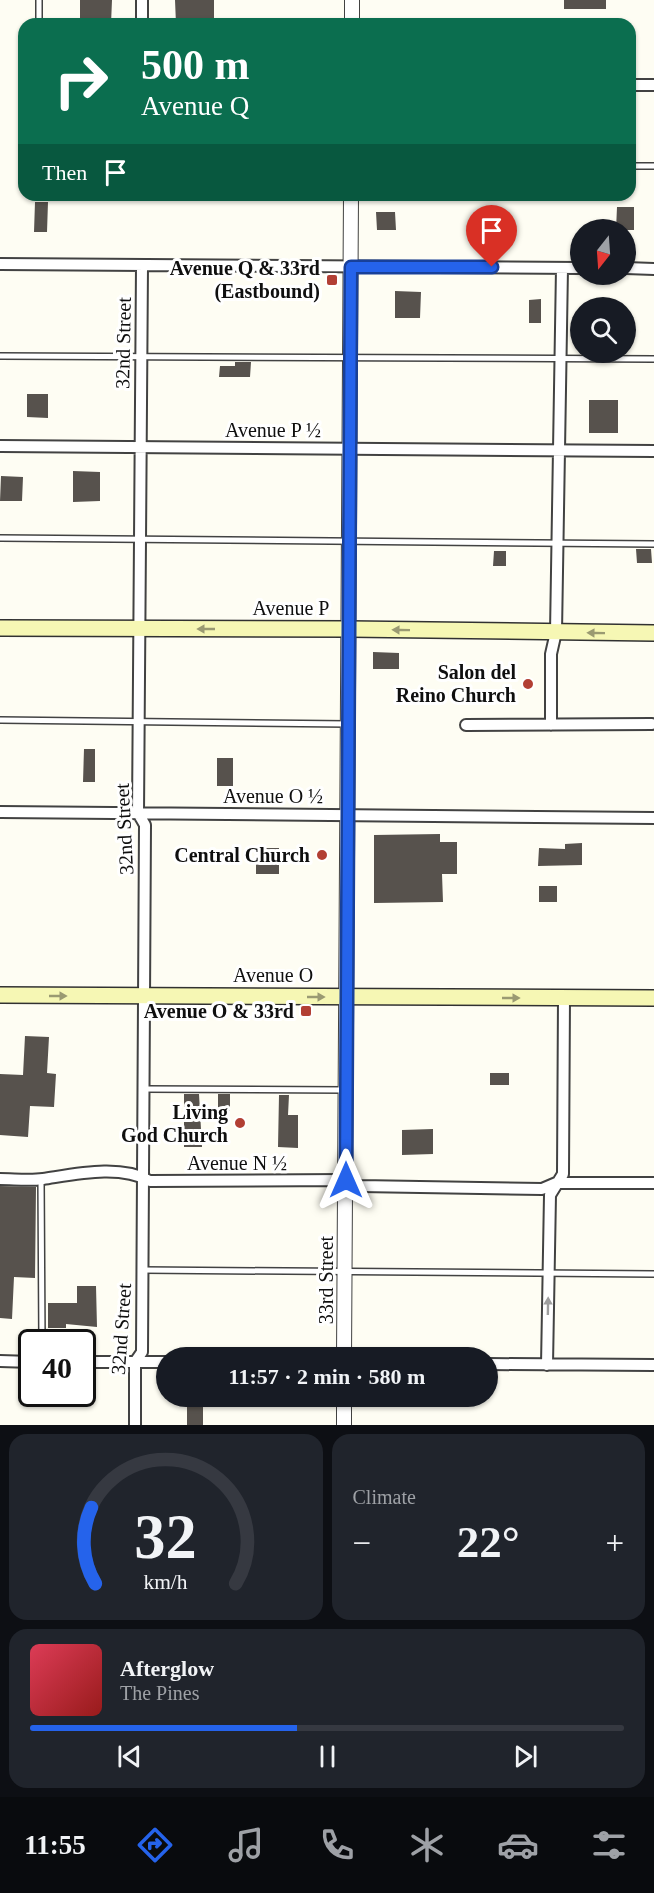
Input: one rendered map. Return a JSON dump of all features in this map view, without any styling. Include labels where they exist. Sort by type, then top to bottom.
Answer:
[{"type":"main road","name":"Avenue P","points":[[0,628],[654,633]]},
{"type":"main road","name":"Avenue O","points":[[0,995],[654,998]]},
{"type":"street","points":[[142,0],[142,18]]},
{"type":"street","points":[[352,0],[352,18]]},
{"type":"street","points":[[636,85],[654,85]]},
{"type":"street","name":"33rd Street","points":[[344,1347],[350,724],[351,201]]},
{"type":"street","points":[[0,264],[570,268]]},
{"type":"street","name":"32nd Street","points":[[135,1425],[135,1362],[142,1352],[145,1089],[145,825],[138,813],[142,266]]},
{"type":"street","points":[[551,725],[551,654],[556,632],[562,268]]},
{"type":"street","points":[[636,268],[654,269]]},
{"type":"street","name":"Avenue P ½","points":[[0,446],[654,451]]},
{"type":"street","points":[[466,725],[652,724]]},
{"type":"street","name":"Avenue O ½","points":[[0,813],[654,818]]},
{"type":"street","points":[[547,1365],[550,1195],[563,1174],[564,998]]},
{"type":"street","name":"Avenue N ½","points":[[0,1179],[41,1179],[68,1173],[134,1173],[150,1181],[346,1180],[360,1186],[542,1189],[556,1183],[654,1183]]},
{"type":"street","points":[[0,1361],[18,1362]]},
{"type":"street","points":[[96,1362],[156,1362]]},
{"type":"street","points":[[498,1364],[654,1365]]},
{"type":"street","points":[[344,1407],[344,1425]]},
{"type":"lane","points":[[39,0],[39,18]]},
{"type":"lane","points":[[636,166],[654,166]]},
{"type":"lane","points":[[0,356],[654,359]]},
{"type":"lane","points":[[0,538],[654,544]]},
{"type":"lane","points":[[0,720],[350,724]]},
{"type":"lane","points":[[145,1089],[346,1090]]},
{"type":"lane","points":[[41,1179],[42,1329]]},
{"type":"lane","points":[[143,1270],[654,1274]]},
{"type":"building","points":[[80,0],[112,0],[111,18],[80,18]]},
{"type":"building","points":[[175,0],[214,0],[214,18],[176,18]]},
{"type":"building","points":[[564,0],[606,0],[606,9],[564,9]]},
{"type":"building","points":[[35,202],[48,202],[47,232],[34,232]]},
{"type":"building","points":[[617,207],[634,207],[634,219],[616,219]]},
{"type":"building","points":[[376,212],[395,212],[396,230],[377,230]]},
{"type":"building","points":[[395,291],[421,292],[420,318],[395,318]]},
{"type":"building","points":[[541,299],[541,323],[529,323],[529,300]]},
{"type":"building","points":[[235,362],[251,362],[250,377],[219,377],[220,366],[235,366]]},
{"type":"building","points":[[27,394],[48,394],[48,418],[27,417]]},
{"type":"building","points":[[589,400],[618,400],[618,433],[589,433]]},
{"type":"building","points":[[73,471],[100,472],[100,501],[73,502]]},
{"type":"building","points":[[1,476],[23,477],[22,501],[0,501]]},
{"type":"building","points":[[636,549],[651,549],[652,563],[637,563]]},
{"type":"building","points":[[494,551],[506,551],[506,566],[493,566]]},
{"type":"building","points":[[373,652],[399,653],[399,669],[373,669]]},
{"type":"building","points":[[84,749],[95,749],[95,782],[83,782]]},
{"type":"building","points":[[217,758],[233,758],[233,786],[217,786]]},
{"type":"building","points":[[440,834],[440,842],[457,842],[457,874],[442,874],[443,902],[374,903],[374,835]]},
{"type":"building","points":[[582,843],[582,865],[538,866],[539,848],[565,849],[565,844]]},
{"type":"building","points":[[256,848],[279,848],[279,874],[256,874]]},
{"type":"building","points":[[539,886],[557,886],[557,902],[539,902]]},
{"type":"building","points":[[25,1036],[49,1037],[47,1073],[56,1074],[54,1107],[30,1106],[28,1137],[0,1135],[0,1074],[23,1075]]},
{"type":"building","points":[[490,1073],[509,1073],[509,1085],[490,1085]]},
{"type":"building","points":[[184,1094],[199,1094],[202,1147],[184,1147]]},
{"type":"building","points":[[218,1094],[230,1094],[230,1111],[218,1111]]},
{"type":"building","points":[[279,1095],[289,1095],[288,1115],[298,1115],[298,1148],[278,1147]]},
{"type":"building","points":[[433,1129],[433,1154],[402,1155],[402,1130]]},
{"type":"building","points":[[0,1186],[36,1187],[35,1278],[14,1277],[12,1319],[0,1318]]},
{"type":"building","points":[[77,1286],[96,1286],[97,1327],[66,1324],[66,1328],[48,1328],[48,1303],[77,1303]]},
{"type":"building","points":[[187,1407],[203,1407],[203,1425],[187,1425]]},
{"type":"place","name":"Avenue Q & 33rd (Eastbound)","points":[[332,280]]},
{"type":"place","name":"Salon del Reino Church","points":[[528,684]]},
{"type":"place","name":"Central Church","points":[[322,855]]},
{"type":"place","name":"Avenue O & 33rd","points":[[306,1011]]},
{"type":"place","name":"Living God Church","points":[[240,1123]]},
{"type":"route","points":[[346,1180],[351,267],[492,267]]}]
